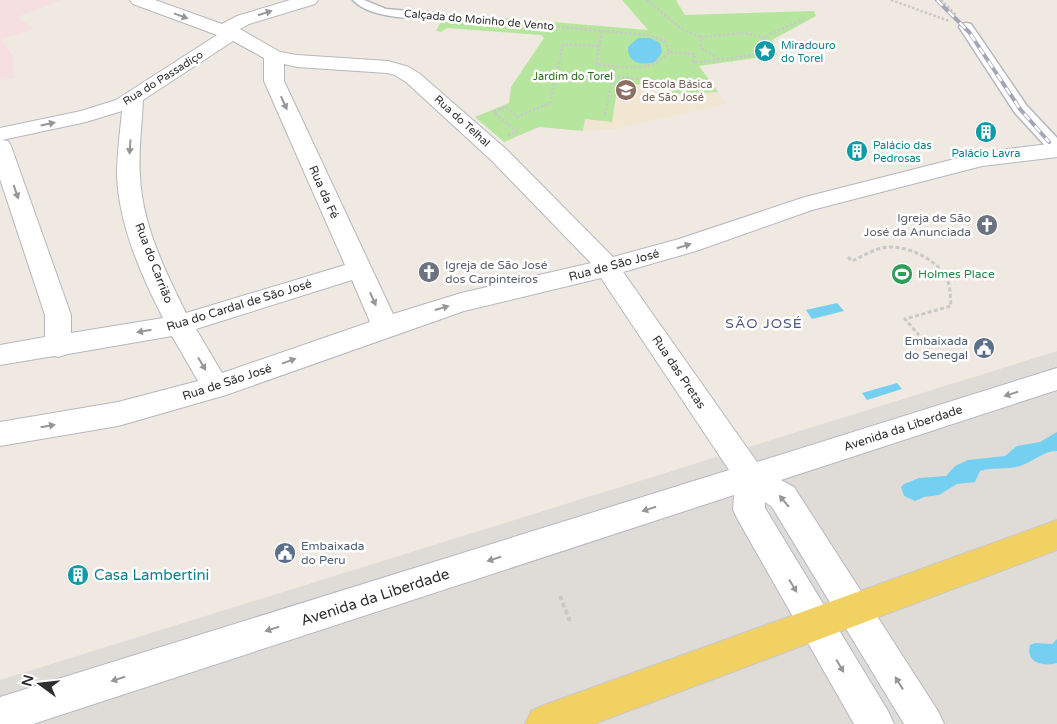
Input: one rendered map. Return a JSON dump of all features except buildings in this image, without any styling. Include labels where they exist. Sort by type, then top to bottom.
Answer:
[{"type":"main road","points":[[544,724],[1057,535]]},
{"type":"street","name":"Rua do Telhal","points":[[139,0],[229,32],[274,56],[297,61],[380,66],[408,74],[499,155],[609,267]]},
{"type":"street","points":[[229,32],[243,20],[309,0]]},
{"type":"street","points":[[966,27],[1021,109],[1057,149]]},
{"type":"street","name":"Rua do Passadiço","points":[[0,134],[92,115],[116,107],[134,98],[229,32]]},
{"type":"street","name":"Rua da Fé","points":[[274,56],[274,81],[385,326]]},
{"type":"street","name":"Rua do Carrião","points":[[134,98],[129,170],[132,197],[146,250],[178,325],[216,388]]},
{"type":"street","points":[[0,146],[58,315],[58,347]]},
{"type":"street","name":"Rua de São José","points":[[0,434],[118,414],[216,388],[385,326],[461,302],[609,267],[687,245],[805,204],[982,159],[1057,149]]},
{"type":"street","name":"Rua das Pretas","points":[[609,267],[750,477]]},
{"type":"street","name":"Rua do Cardal de São José","points":[[0,355],[58,347],[178,325],[359,269]]},
{"type":"street","name":"Avenida da Liberdade","points":[[0,716],[1057,379]]},
{"type":"street","points":[[875,724],[749,510],[750,477],[783,497],[925,724]]},
{"type":"lane","name":"Calçada do Moinho de Vento","points":[[358,0],[365,6],[377,10],[443,17]]},
{"type":"path","points":[[647,0],[683,30],[700,37],[743,32],[764,37],[805,18]]},
{"type":"path","points":[[891,0],[966,27]]},
{"type":"path","name":"Calçada do Moinho de Vento","points":[[443,17],[648,35],[658,37],[668,46],[669,52]]},
{"type":"path","points":[[602,31],[596,64],[615,66],[656,65],[669,52],[695,54],[693,63],[770,53],[764,37]]},
{"type":"path","points":[[700,37],[702,48],[719,60]]},
{"type":"path","points":[[507,136],[518,132],[494,112],[506,108],[517,117],[550,103],[563,44],[599,46]]},
{"type":"path","points":[[605,115],[615,66]]},
{"type":"path","points":[[613,76],[668,82],[686,79]]},
{"type":"path","points":[[848,257],[852,261],[888,247],[898,248],[922,257],[945,276],[950,291],[951,306],[905,319],[919,336]]},
{"type":"path","points":[[560,596],[570,624]]},
{"type":"shaded area","points":[[0,0],[62,0],[17,17],[34,29],[1,39],[13,57],[14,78],[0,80]]},
{"type":"shaded area","name":"Escola Básica de São José","points":[[568,50],[668,76],[669,94],[718,92],[726,104],[614,129],[583,131],[586,117]]},
{"type":"shaded area","points":[[1057,351],[1057,724],[0,724],[0,680]]},
{"type":"green space","name":"Jardim do Torel","points":[[622,0],[676,0],[685,15],[814,11],[816,16],[772,40],[777,55],[699,66],[718,92],[669,94],[667,87],[618,83],[612,122],[585,119],[583,131],[539,127],[504,142],[475,117],[509,103],[511,87],[544,38],[541,35],[447,28],[441,32],[436,31],[445,14],[648,30]]},
{"type":"water","points":[[638,38],[650,38],[660,43],[662,52],[655,62],[640,63],[630,57],[628,47]]},
{"type":"water","points":[[837,303],[844,311],[812,319],[806,310]]},
{"type":"water","points":[[897,383],[902,389],[867,400],[862,393]]},
{"type":"water","points":[[1057,432],[1057,451],[1043,454],[1020,466],[980,471],[975,482],[957,484],[939,495],[924,497],[915,501],[904,496],[901,487],[904,484],[919,478],[946,476],[955,466],[968,460],[1005,456],[1017,446],[1040,442]]},
{"type":"water","points":[[1057,639],[1057,663],[1041,664],[1030,656],[1030,645],[1035,643],[1052,644]]},
{"type":"railway","points":[[937,0],[969,32],[1020,109],[1049,142]]},
{"type":"place","name":"Miradouro do Torel","points":[[765,51]]},
{"type":"place","name":"Escola Básica de São José","points":[[626,90]]},
{"type":"place","name":"Palácio Lavra","points":[[986,132]]},
{"type":"place","name":"Palácio das Pedrosas","points":[[857,151]]},
{"type":"place","name":"Igreja de São José da Anunciada","points":[[987,225]]},
{"type":"place","name":"Igreja de São José dos Carpinteiros","points":[[429,272]]},
{"type":"place","name":"Holmes Place","points":[[902,274]]},
{"type":"place","name":"Embaixada do Senegal","points":[[984,348]]},
{"type":"place","name":"Embaixada do Peru","points":[[285,553]]},
{"type":"place","name":"Casa Lambertini","points":[[78,575]]},
{"type":"district","name":"SÃO JOSÉ","points":[[764,323]]}]
